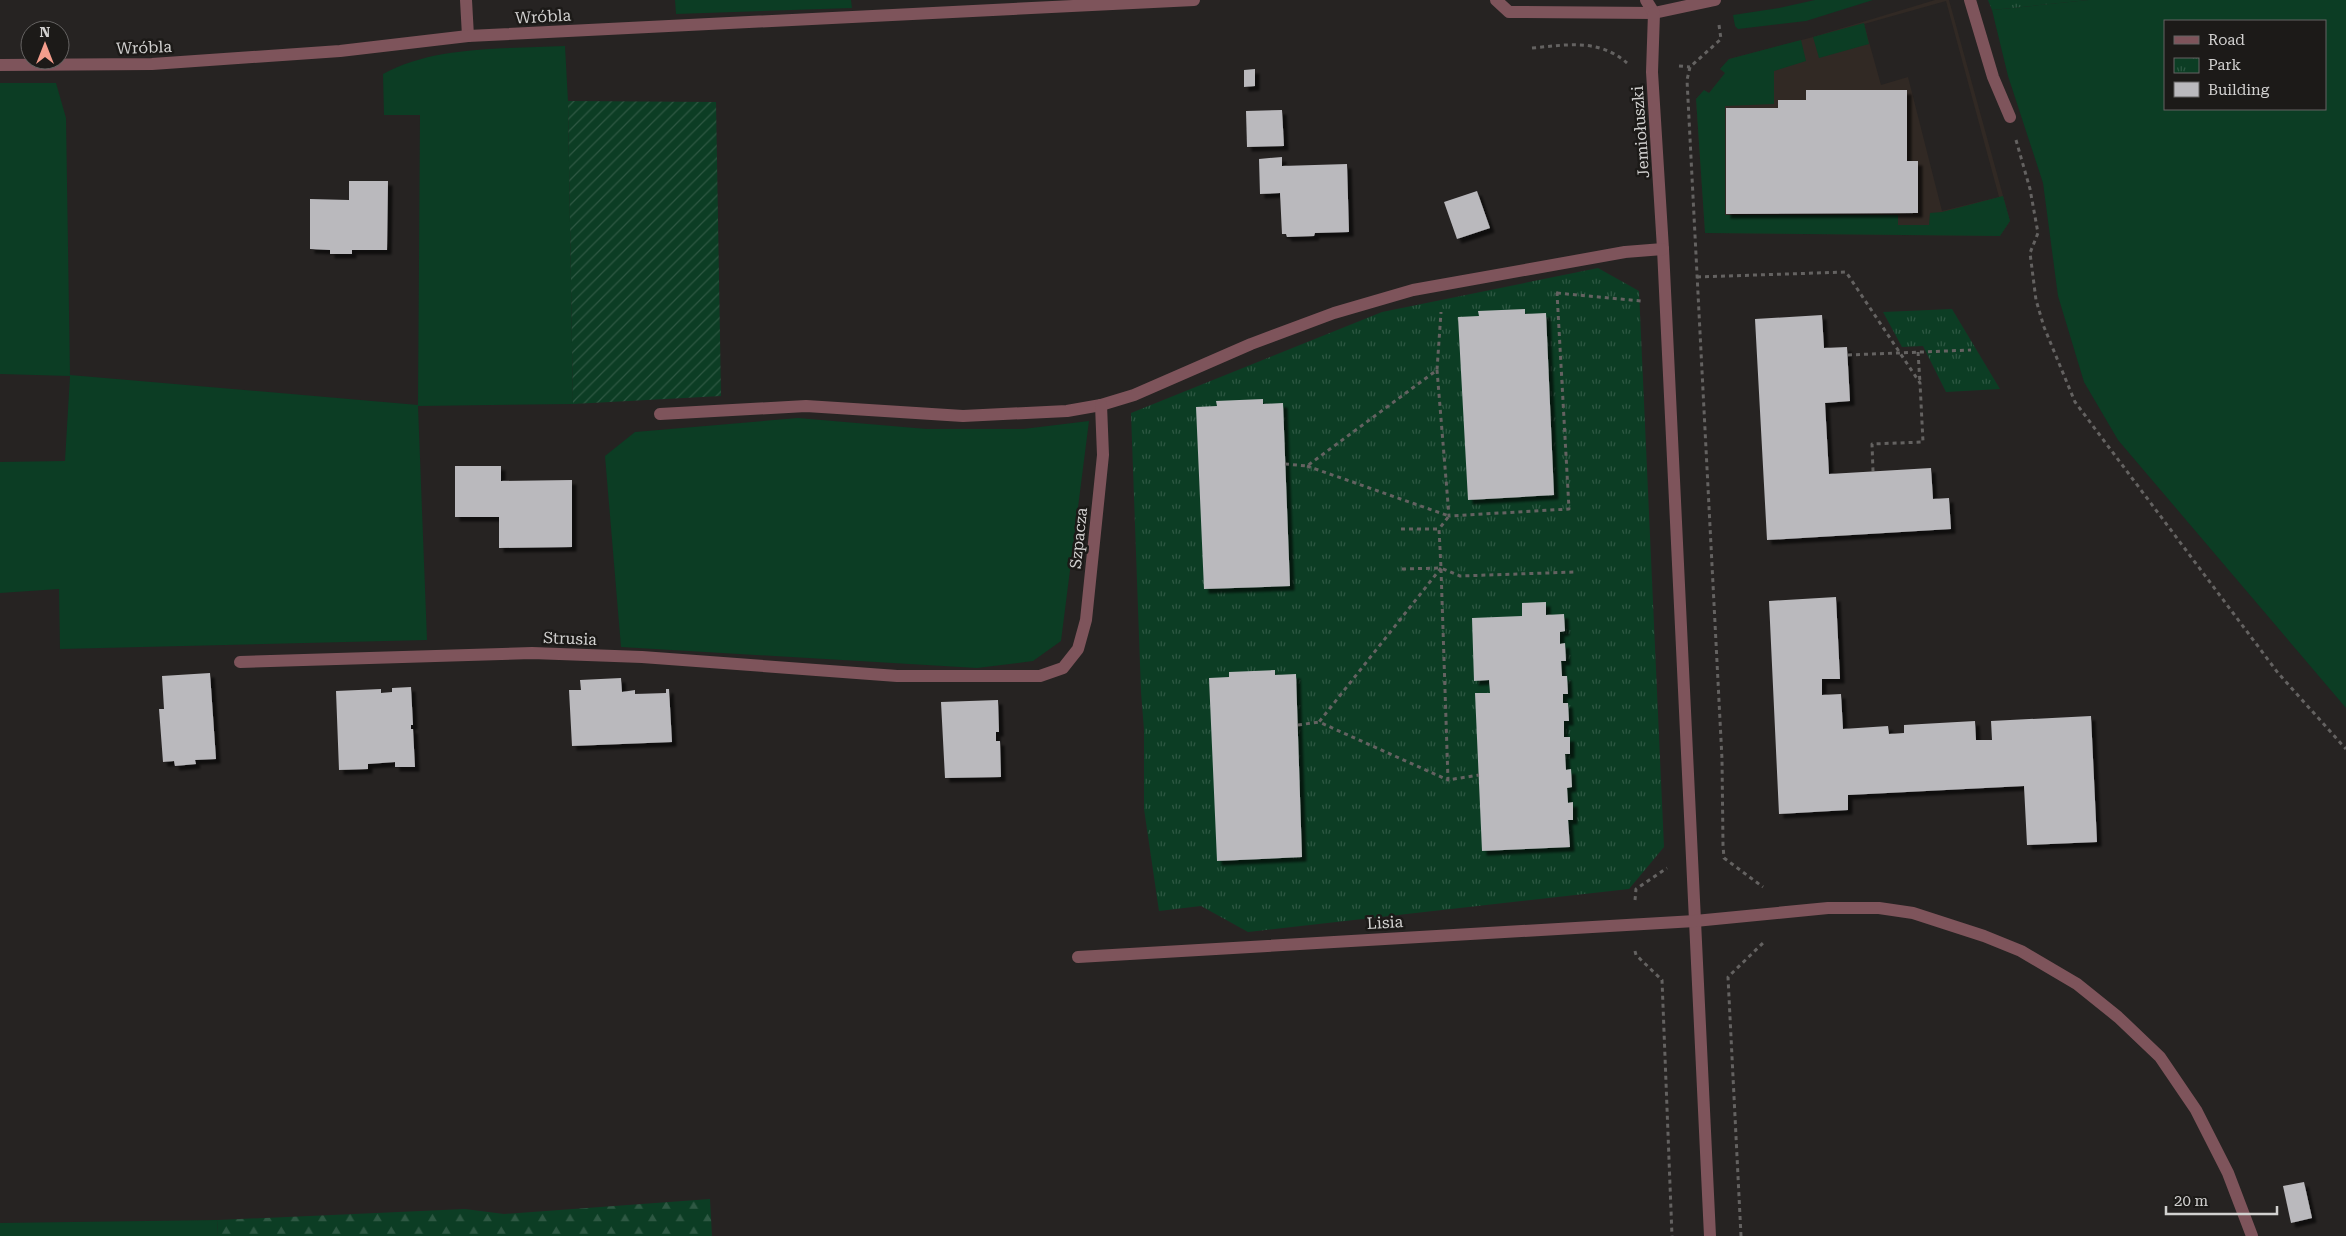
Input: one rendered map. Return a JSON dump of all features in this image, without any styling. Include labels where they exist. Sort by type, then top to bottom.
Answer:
[{"type":"street","points":[[466,0],[468,36]]},
{"type":"street","name":"Wróbla","points":[[0,65],[152,64],[340,51],[468,36],[1070,4],[1194,0]]},
{"type":"street","points":[[1496,0],[1509,12],[1654,13],[1715,0]]},
{"type":"street","points":[[1646,0],[1654,13]]},
{"type":"street","points":[[1970,0],[1993,77],[2010,117]]},
{"type":"street","name":"Jemiołuszki","points":[[1654,13],[1652,72],[1663,249],[1710,1236]]},
{"type":"street","points":[[660,414],[806,406],[963,416],[1067,411],[1101,405],[1134,395],[1251,344],[1334,313],[1413,290],[1625,252],[1663,249]]},
{"type":"street","name":"Szpacza","points":[[1063,668],[1078,648],[1086,620],[1103,455],[1101,405]]},
{"type":"street","name":"Strusia","points":[[240,662],[532,654],[642,657],[897,676],[1040,676],[1063,668]]},
{"type":"street","name":"Lisia","points":[[1078,957],[1695,920],[1828,908],[1880,908],[1914,912],[2021,951],[2077,984],[2118,1017],[2165,1065],[2200,1117],[2228,1173],[2252,1236]]},
{"type":"path","points":[[1719,20],[1721,39],[1690,67],[1687,80],[1722,759],[1724,858],[1764,888],[1767,912],[1768,938],[1728,977],[1741,1236]]},
{"type":"path","points":[[1532,48],[1585,45],[1614,52],[1631,66]]},
{"type":"path","points":[[2010,117],[2030,189],[2038,233],[2030,253],[2036,300],[2044,327],[2075,402],[2278,672],[2346,749]]},
{"type":"path","points":[[1697,277],[1846,272],[1920,383]]},
{"type":"path","points":[[1640,292],[1641,311]]},
{"type":"path","points":[[1548,294],[1557,293],[1641,301]]},
{"type":"path","points":[[1285,464],[1307,466],[1448,516],[1569,509],[1557,293]]},
{"type":"path","points":[[1441,308],[1437,370],[1448,516],[1438,529],[1448,780]]},
{"type":"path","points":[[1848,355],[1971,350]]},
{"type":"path","points":[[1873,471],[1872,444],[1923,442],[1918,352]]},
{"type":"path","points":[[1307,466],[1437,370]]},
{"type":"path","points":[[1401,529],[1438,529]]},
{"type":"path","points":[[1402,568],[1441,568],[1460,576],[1575,572]]},
{"type":"path","points":[[1320,722],[1441,568]]},
{"type":"path","points":[[1298,725],[1320,722],[1448,780],[1479,775]]},
{"type":"path","points":[[1668,864],[1666,870],[1636,888],[1632,923],[1636,955],[1662,980],[1672,1236]]},
{"type":"shaded area","points":[[1935,0],[1949,0],[2010,221],[2000,236],[1705,233],[1696,99],[1704,90],[1709,93],[1725,73],[1720,69],[1729,59],[1813,37]],"holes":[[[1946,1],[1999,197],[1942,211],[1908,77],[1881,85],[1864,24]]]},
{"type":"green space","points":[[675,0],[851,0],[852,8],[676,14]]},
{"type":"green space","points":[[1815,0],[1873,0],[1806,21],[1738,29],[1735,26],[1733,15]]},
{"type":"green space","points":[[1988,0],[2088,0],[1992,10]]},
{"type":"green space","points":[[2088,0],[2346,0],[2346,708],[2118,440],[2084,382],[2058,296],[2043,183],[2008,76],[1992,10]]},
{"type":"green space","points":[[1864,23],[1869,44],[1819,58],[1813,37]]},
{"type":"green space","points":[[1801,40],[1806,61],[1774,71],[1774,104],[1725,106],[1725,215],[1898,215],[1898,225],[1929,225],[1930,213],[1942,212],[2003,196],[2010,221],[2000,236],[1705,233],[1696,99],[1704,90],[1709,93],[1725,73],[1720,69],[1729,59]]},
{"type":"green space","points":[[565,46],[568,101],[573,404],[418,406],[427,640],[60,649],[59,589],[0,593],[0,462],[65,461],[70,376],[0,374],[0,83],[56,83],[66,118],[70,375],[418,405],[420,115],[384,115],[383,74],[403,65],[448,53],[472,50]]},
{"type":"green space","points":[[568,101],[716,102],[721,396],[573,404]]},
{"type":"green space","points":[[1598,268],[1639,291],[1664,847],[1629,889],[1248,932],[1201,906],[1159,911],[1144,809],[1144,730],[1131,413],[1382,312]]},
{"type":"green space","points":[[1952,309],[2000,389],[1946,392],[1923,346],[1902,347],[1883,312]]},
{"type":"green space","points":[[798,418],[927,429],[1023,429],[1089,421],[1061,641],[1033,661],[977,668],[621,647],[605,456],[635,432]]},
{"type":"green space","points":[[710,1199],[712,1236],[217,1236],[218,1220],[465,1209],[504,1214]]},
{"type":"green space","points":[[218,1220],[217,1236],[0,1236],[0,1223]]},
{"type":"building","points":[[1255,69],[1255,86],[1244,87],[1244,70]]},
{"type":"building","points":[[1806,90],[1907,90],[1907,161],[1918,161],[1918,213],[1726,214],[1726,108],[1778,108],[1778,100],[1806,100]]},
{"type":"building","points":[[1282,110],[1284,146],[1247,147],[1246,111]]},
{"type":"building","points":[[1282,157],[1282,166],[1347,164],[1349,232],[1315,233],[1314,236],[1287,237],[1286,234],[1282,234],[1280,193],[1260,194],[1259,159]]},
{"type":"building","points":[[349,181],[388,181],[387,250],[352,250],[352,254],[330,254],[330,250],[310,249],[310,199],[349,200]]},
{"type":"building","points":[[1477,191],[1490,228],[1457,239],[1444,202]]},
{"type":"building","points":[[1525,309],[1525,314],[1546,313],[1554,495],[1468,500],[1458,317],[1479,316],[1478,311]]},
{"type":"building","points":[[1822,315],[1824,348],[1847,347],[1850,401],[1825,403],[1829,474],[1931,468],[1933,499],[1949,498],[1951,529],[1767,540],[1755,319]]},
{"type":"building","points":[[1263,399],[1263,404],[1283,403],[1290,586],[1204,589],[1196,407],[1217,406],[1216,401]]},
{"type":"building","points":[[455,466],[501,466],[501,481],[572,480],[572,547],[499,548],[499,517],[455,517]]},
{"type":"building","points":[[1836,597],[1840,679],[1822,679],[1822,695],[1841,694],[1843,729],[1888,726],[1889,734],[1904,733],[1904,725],[1975,721],[1976,740],[1992,740],[1991,721],[2091,716],[2097,842],[2027,845],[2024,786],[1848,795],[1848,810],[1779,814],[1769,601]]},
{"type":"building","points":[[1546,602],[1546,615],[1564,614],[1565,631],[1560,632],[1560,644],[1565,643],[1566,661],[1561,661],[1562,676],[1567,676],[1568,694],[1563,694],[1563,703],[1568,703],[1569,721],[1564,721],[1564,737],[1570,737],[1570,754],[1565,754],[1566,770],[1571,769],[1572,787],[1567,788],[1568,803],[1573,802],[1573,820],[1568,820],[1570,847],[1482,851],[1475,693],[1490,693],[1489,680],[1474,681],[1472,618],[1522,616],[1522,603]]},
{"type":"building","points":[[1275,670],[1275,675],[1296,674],[1302,857],[1217,861],[1209,678],[1229,677],[1229,672]]},
{"type":"building","points":[[210,673],[216,759],[195,760],[196,764],[175,766],[174,761],[163,762],[159,709],[164,709],[162,676]]},
{"type":"building","points":[[621,678],[622,692],[635,690],[635,694],[666,693],[666,689],[669,689],[672,742],[572,746],[569,690],[581,690],[580,680]]},
{"type":"building","points":[[411,687],[413,725],[411,725],[411,729],[413,729],[415,767],[395,767],[395,762],[368,764],[368,769],[339,770],[336,691],[381,689],[381,693],[392,692],[392,688]]},
{"type":"building","points":[[998,700],[999,732],[996,732],[996,741],[1000,741],[1001,777],[945,778],[941,702]]},
{"type":"building","points":[[2304,1182],[2312,1218],[2291,1223],[2283,1186]]}]
